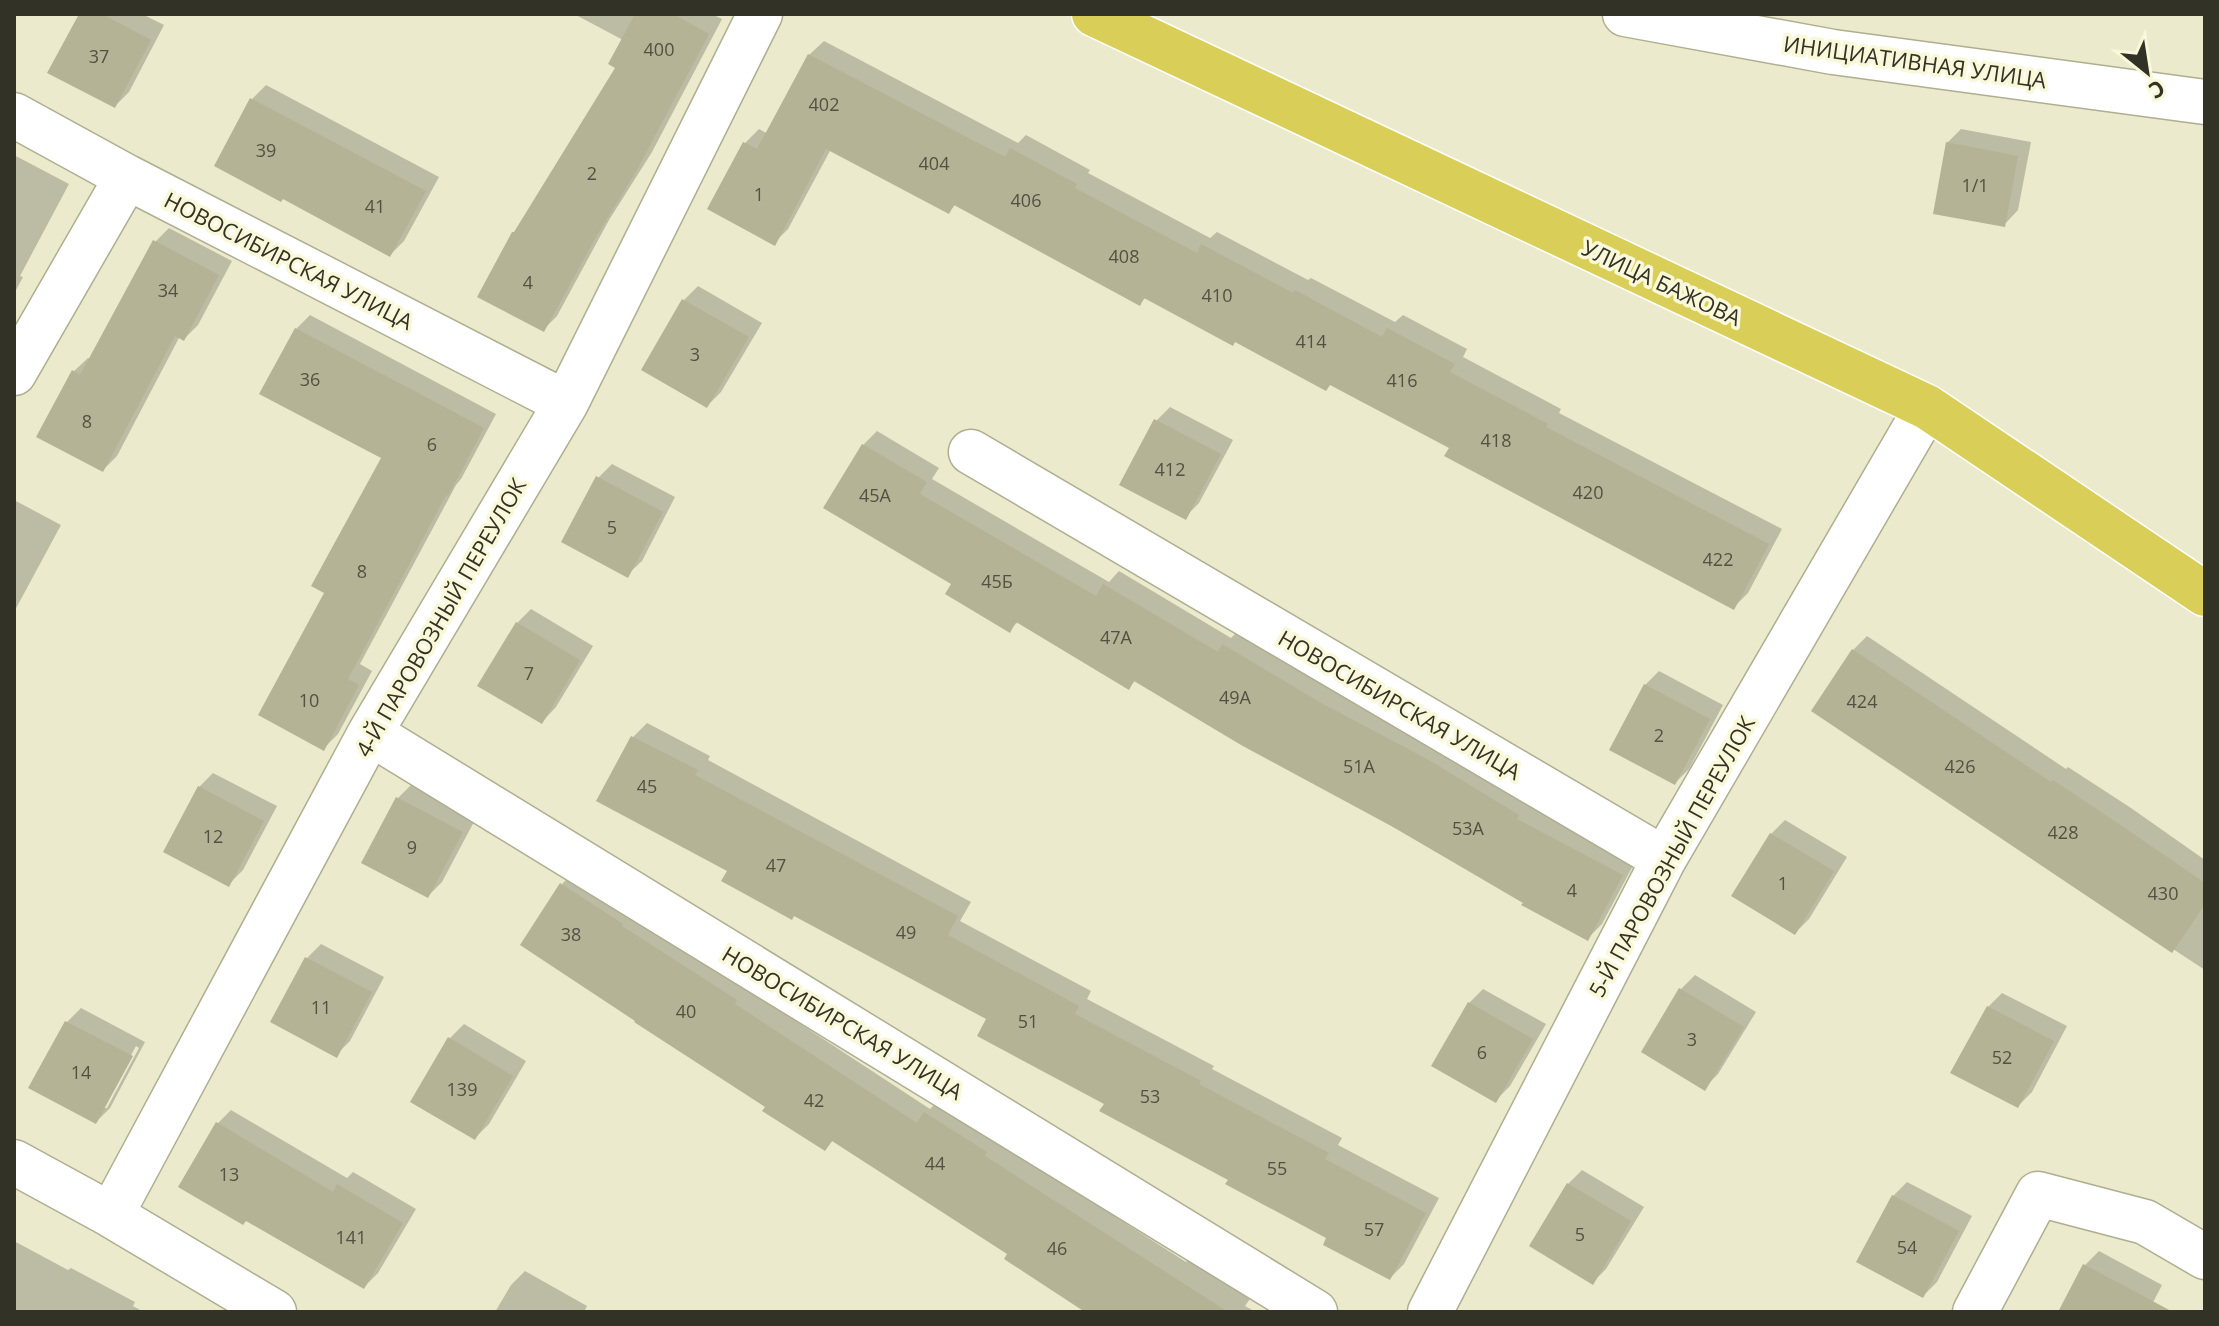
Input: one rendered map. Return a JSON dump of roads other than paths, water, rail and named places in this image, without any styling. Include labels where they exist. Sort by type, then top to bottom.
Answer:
[{"type":"highway","name":"УЛИЦА БАЖОВА","points":[[1094,14],[1927,407],[2205,594]]},
{"type":"street","name":"4-Й ПАРОВОЗНЫЙ ПЕРЕУЛОК","points":[[111,1215],[370,733],[566,403],[760,14]]},
{"type":"street","name":"ИНИЦИАТИВНАЯ УЛИЦА","points":[[1625,14],[1833,52],[2205,102]]},
{"type":"street","name":"НОВОСИБИРСКАЯ УЛИЦА","points":[[14,115],[127,177],[566,403]]},
{"type":"street","points":[[14,373],[127,177]]},
{"type":"street","name":"5-Й ПАРОВОЗНЫЙ ПЕРЕУЛОК","points":[[1430,1312],[1664,859],[1927,407]]},
{"type":"street","name":"НОВОСИБИРСКАЯ УЛИЦА","points":[[971,452],[1664,859]]},
{"type":"street","name":"НОВОСИБИРСКАЯ УЛИЦА","points":[[370,733],[1315,1312]]},
{"type":"street","points":[[14,1162],[111,1215],[274,1312]]},
{"type":"street","points":[[1975,1312],[2038,1194],[2145,1222],[2205,1257]]}]
